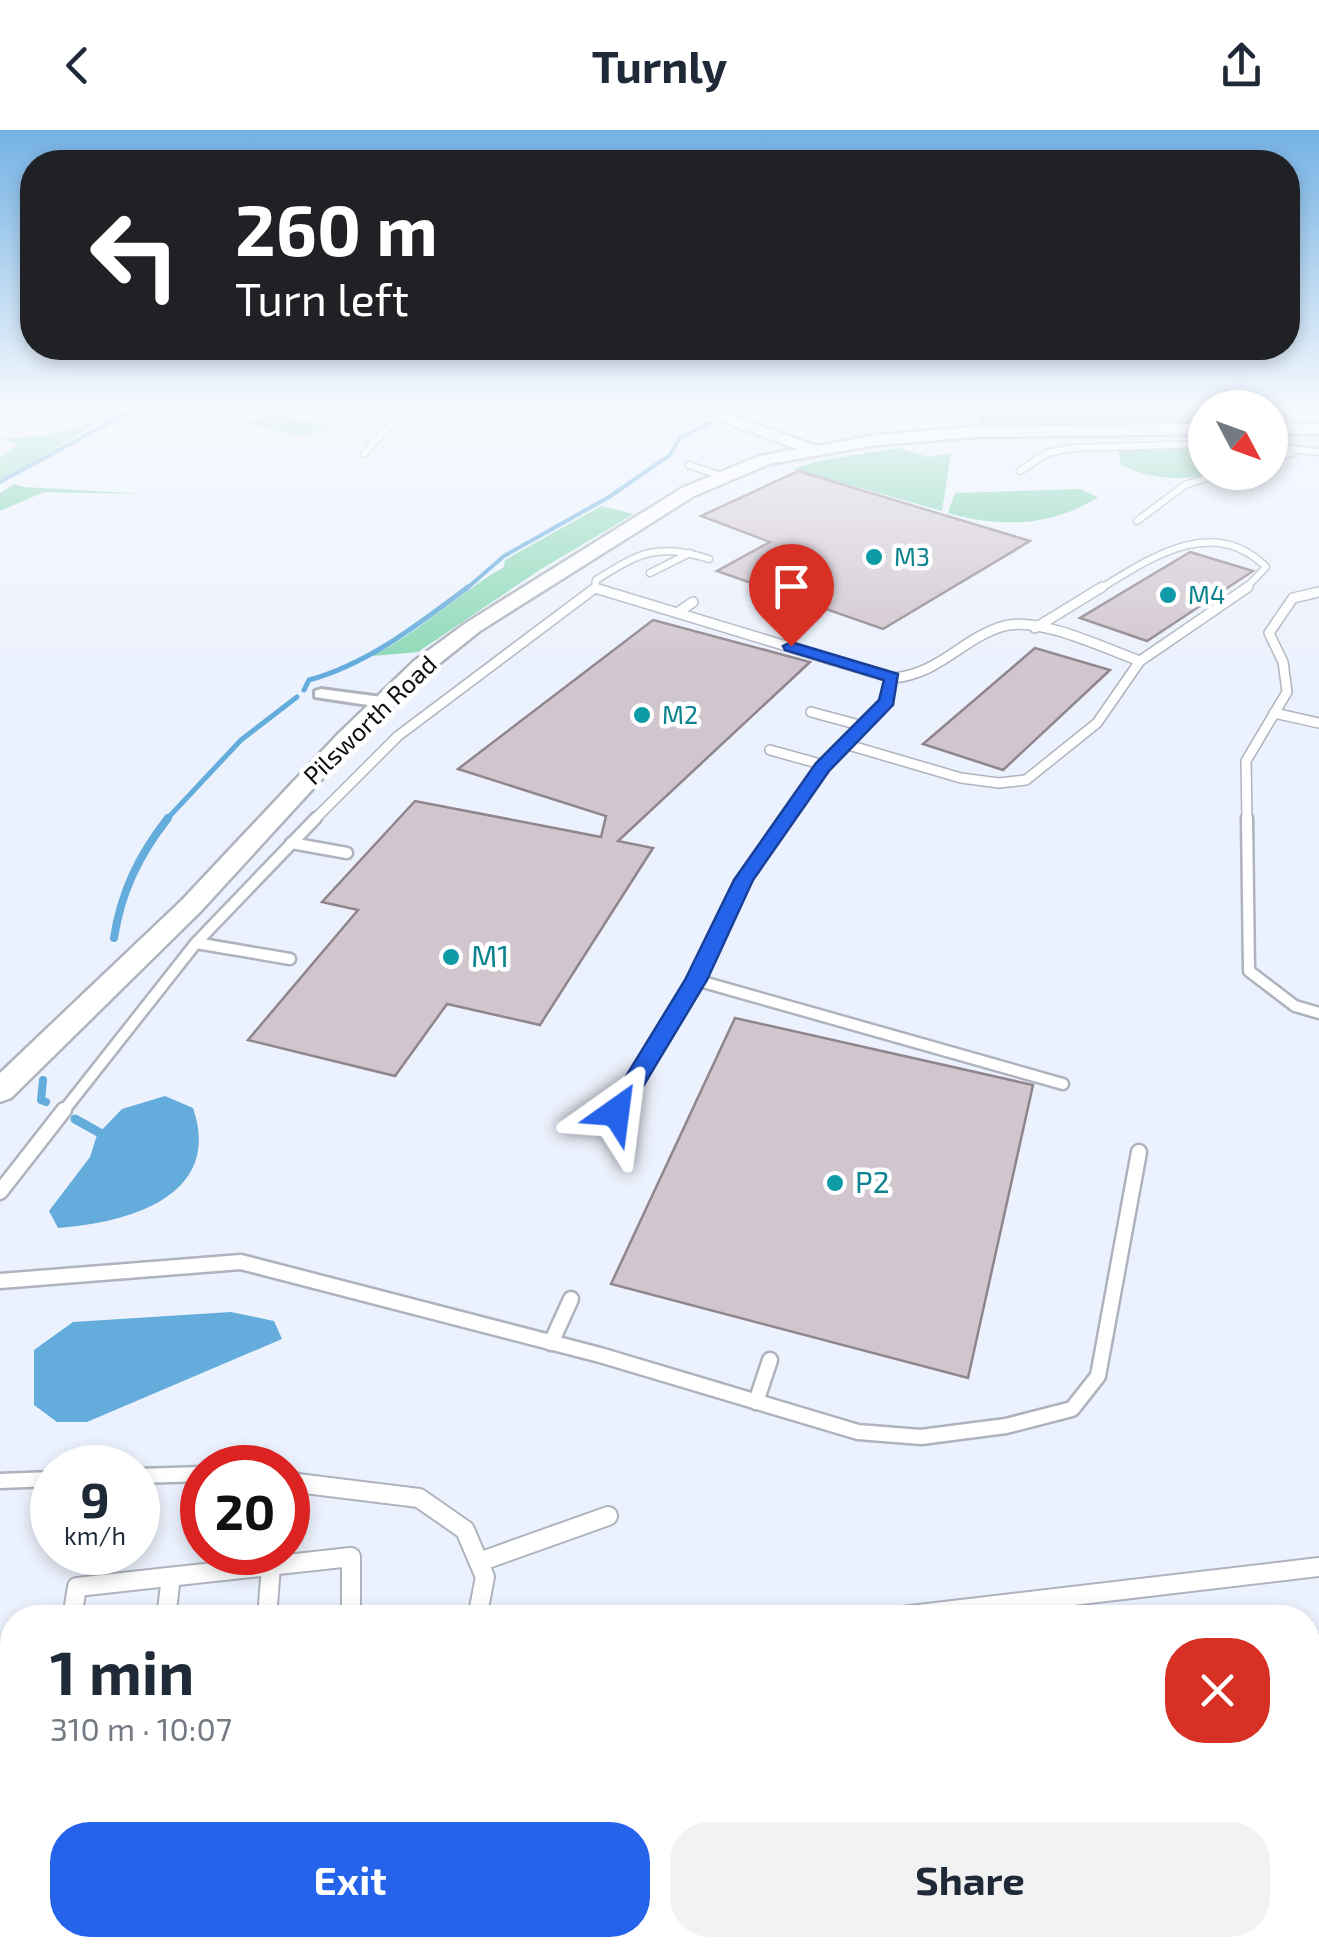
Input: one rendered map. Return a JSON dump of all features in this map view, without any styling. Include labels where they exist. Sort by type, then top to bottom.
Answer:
[{"type":"street","name":"Pilsworth Road","points":[[0,1092],[190,906],[382,702],[474,627],[638,521],[689,493]]},
{"type":"street","points":[[321,694],[382,702]]},
{"type":"lane","points":[[1137,521],[1174,493]]},
{"type":"lane","points":[[846,744],[961,778],[999,783],[1026,780],[1097,723],[1140,661],[1266,573],[1262,561],[1213,544],[1169,546],[1035,628]]},
{"type":"lane","points":[[0,1192],[196,944],[398,736],[595,588],[596,580],[648,549],[671,546],[709,559]]},
{"type":"lane","points":[[650,573],[690,553]]},
{"type":"lane","points":[[595,588],[892,678],[918,679],[1006,625],[1035,628],[1140,661]]},
{"type":"lane","points":[[1319,592],[1293,598],[1270,633],[1283,662],[1287,692],[1246,761],[1249,971],[1295,1006],[1319,1013]]},
{"type":"lane","points":[[680,611],[692,602]]},
{"type":"lane","points":[[828,658],[841,649]]},
{"type":"lane","points":[[616,1112],[696,980],[744,880],[824,766],[888,701],[892,678]]},
{"type":"lane","points":[[811,712],[863,726]]},
{"type":"lane","points":[[1274,713],[1319,723]]},
{"type":"lane","points":[[770,750],[824,766]]},
{"type":"lane","points":[[291,843],[347,853]]},
{"type":"lane","points":[[196,944],[290,959]]},
{"type":"lane","points":[[696,980],[1062,1084]]},
{"type":"lane","points":[[0,1281],[241,1262],[551,1342],[858,1432],[922,1437],[1006,1426],[1072,1409],[1098,1376],[1139,1152]]},
{"type":"lane","points":[[551,1342],[571,1299]]},
{"type":"lane","points":[[756,1402],[770,1360]]},
{"type":"lane","points":[[0,1481],[30,1480]]},
{"type":"lane","points":[[310,1485],[419,1498],[466,1530],[485,1577],[480,1605]]},
{"type":"lane","points":[[479,1562],[608,1516]]},
{"type":"lane","points":[[310,1562],[351,1557],[351,1605]]},
{"type":"lane","points":[[994,1605],[1319,1566]]},
{"type":"lane","points":[[75,1605],[78,1587],[189,1575]]},
{"type":"lane","points":[[268,1605],[270,1575]]},
{"type":"lane","points":[[168,1605],[171,1577]]},
{"type":"green space","points":[[0,493],[41,493],[0,511]]},
{"type":"green space","points":[[879,493],[945,493],[942,511]]},
{"type":"green space","points":[[955,493],[1090,493],[1098,497],[1062,514],[1025,522],[987,521],[948,513]]},
{"type":"green space","points":[[601,506],[634,514],[541,569],[418,652],[372,656],[504,567],[505,560]]},
{"type":"water","points":[[165,1096],[193,1108],[199,1139],[194,1164],[182,1184],[138,1212],[58,1228],[49,1211],[90,1157],[97,1135],[122,1109]]},
{"type":"water","points":[[231,1312],[274,1321],[282,1339],[87,1422],[57,1422],[34,1405],[34,1350],[73,1322]]},
{"type":"building","name":"M3","points":[[750,493],[872,493],[1030,541],[883,629],[717,571],[770,542],[701,516]]},
{"type":"building","name":"M4","points":[[1190,552],[1253,571],[1147,641],[1080,618]]},
{"type":"building","name":"M1","points":[[653,620],[810,662],[618,841],[653,848],[540,1025],[447,1004],[395,1076],[248,1040],[358,910],[322,902],[415,801],[601,837],[606,816],[458,769]]},
{"type":"building","points":[[1035,648],[1110,670],[1003,770],[923,744]]},
{"type":"building","name":"P2","points":[[735,1018],[1033,1085],[968,1378],[611,1284]]},
{"type":"waterway","points":[[465,590],[504,556],[614,493]]},
{"type":"waterway","points":[[304,690],[309,680],[373,653],[468,587]]},
{"type":"waterway","points":[[166,820],[241,740],[297,697]]},
{"type":"waterway","points":[[114,938],[133,875],[168,818]]},
{"type":"waterway","points":[[43,1080],[41,1100],[46,1102]]},
{"type":"waterway","points":[[75,1119],[100,1133]]},
{"type":"place","name":"M3","points":[[874,557]]},
{"type":"place","name":"M4","points":[[1168,595]]},
{"type":"place","name":"M2","points":[[642,715]]},
{"type":"place","name":"M1","points":[[451,957]]},
{"type":"place","name":"P2","points":[[835,1183]]},
{"type":"route","points":[[616,1112],[696,980],[744,880],[823,767],[888,701],[892,678],[791,646]]}]
